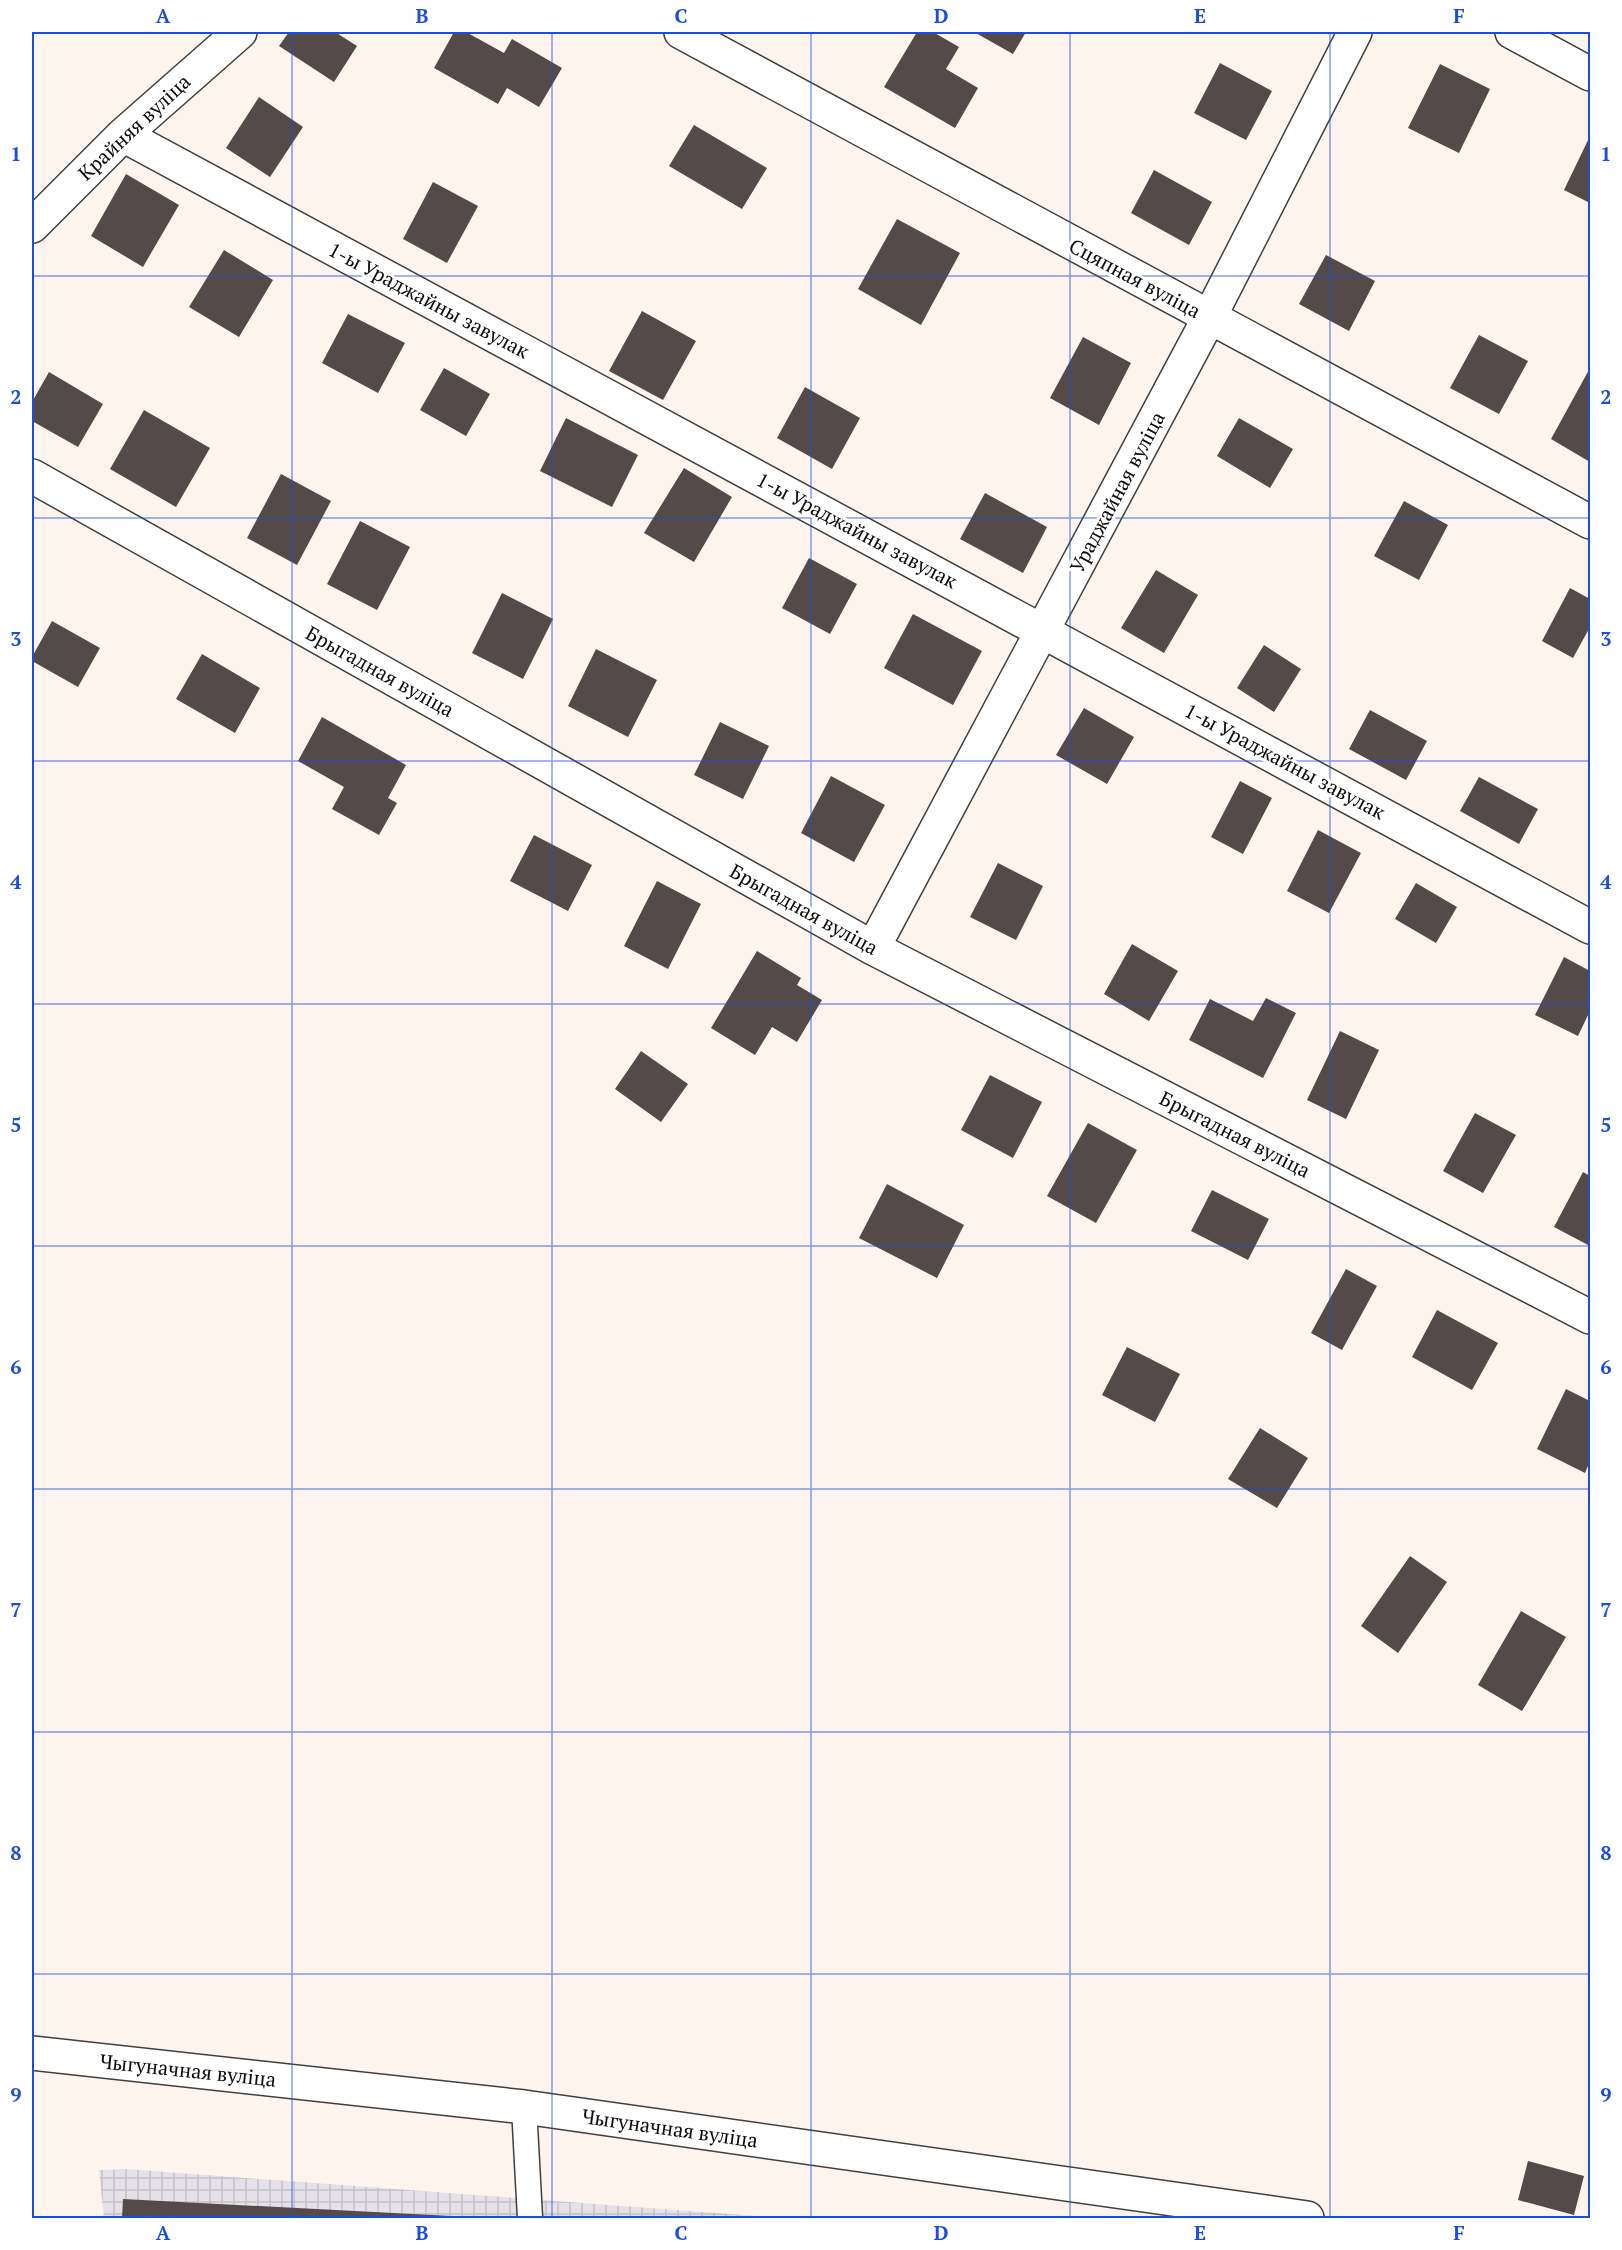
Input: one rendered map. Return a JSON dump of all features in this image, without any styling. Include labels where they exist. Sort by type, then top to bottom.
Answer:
[{"type":"street","name":"Крайняя вуліца","points":[[32,226],[123,135],[240,32]]},
{"type":"street","name":"Сцяпная вуліца","points":[[681,32],[1590,522]]},
{"type":"street","name":"Ураджайная вуліца","points":[[873,948],[1209,318],[1355,32]]},
{"type":"street","points":[[1512,32],[1590,74]]},
{"type":"street","name":"1-ы Ураджайны завулак","points":[[123,135],[1590,927]]},
{"type":"street","name":"Брыгадная вуліца","points":[[32,476],[873,948],[1590,1317]]},
{"type":"street","name":"Чыгуначная вуліца","points":[[32,2053],[524,2107],[1307,2218]]},
{"type":"lane","points":[[524,2107],[530,2218]]},
{"type":"shaded area","points":[[126,2169],[784,2218],[104,2218],[99,2170]]},
{"type":"building","points":[[289,32],[335,32],[357,46],[334,82],[279,46]]},
{"type":"building","points":[[454,32],[466,32],[504,53],[512,39],[562,68],[539,107],[507,88],[498,104],[434,68]]},
{"type":"building","points":[[917,32],[933,32],[959,47],[946,69],[978,88],[955,128],[884,87]]},
{"type":"building","points":[[974,32],[1026,32],[1013,54]]},
{"type":"building","points":[[1220,63],[1272,91],[1246,140],[1194,113]]},
{"type":"building","points":[[1440,64],[1490,89],[1459,153],[1408,128]]},
{"type":"building","points":[[259,97],[303,127],[270,177],[226,148]]},
{"type":"building","points":[[694,125],[767,168],[742,209],[669,166]]},
{"type":"building","points":[[1590,136],[1590,203],[1564,190]]},
{"type":"building","points":[[1154,170],[1212,202],[1189,245],[1131,213]]},
{"type":"building","points":[[126,174],[179,205],[143,267],[91,236]]},
{"type":"building","points":[[433,182],[478,206],[447,263],[403,239]]},
{"type":"building","points":[[897,219],[960,253],[921,325],[858,289]]},
{"type":"building","points":[[224,250],[273,280],[239,337],[189,307]]},
{"type":"building","points":[[1326,255],[1375,281],[1349,331],[1299,304]]},
{"type":"building","points":[[642,311],[696,341],[663,400],[609,371]]},
{"type":"building","points":[[348,314],[405,343],[378,393],[322,363]]},
{"type":"building","points":[[1479,335],[1528,361],[1499,414],[1450,388]]},
{"type":"building","points":[[1083,337],[1131,363],[1099,425],[1050,398]]},
{"type":"building","points":[[444,368],[490,394],[466,436],[420,410]]},
{"type":"building","points":[[1590,368],[1590,462],[1551,439]]},
{"type":"building","points":[[49,372],[103,404],[78,447],[32,421],[32,402]]},
{"type":"building","points":[[805,387],[860,418],[832,469],[777,438]]},
{"type":"building","points":[[144,410],[210,448],[176,507],[110,469]]},
{"type":"building","points":[[566,418],[638,455],[612,507],[540,471]]},
{"type":"building","points":[[1239,418],[1293,449],[1270,488],[1217,456]]},
{"type":"building","points":[[684,468],[732,497],[694,562],[644,533]]},
{"type":"building","points":[[281,474],[331,501],[297,565],[247,538]]},
{"type":"building","points":[[985,493],[1047,527],[1023,573],[960,539]]},
{"type":"building","points":[[1404,501],[1448,525],[1419,580],[1374,556]]},
{"type":"building","points":[[360,521],[410,547],[377,610],[327,584]]},
{"type":"building","points":[[809,558],[857,584],[830,634],[782,608]]},
{"type":"building","points":[[1156,570],[1198,595],[1164,653],[1121,628]]},
{"type":"building","points":[[1570,588],[1590,599],[1590,627],[1573,658],[1542,641]]},
{"type":"building","points":[[502,593],[553,619],[523,679],[472,653]]},
{"type":"building","points":[[913,614],[982,651],[953,705],[884,668]]},
{"type":"building","points":[[52,621],[100,648],[78,687],[32,661]]},
{"type":"building","points":[[1264,645],[1301,669],[1274,712],[1237,688]]},
{"type":"building","points":[[596,649],[657,680],[628,737],[568,706]]},
{"type":"building","points":[[202,654],[260,688],[235,733],[176,699]]},
{"type":"building","points":[[1084,708],[1134,737],[1107,784],[1056,755]]},
{"type":"building","points":[[1370,710],[1427,741],[1406,780],[1349,749]]},
{"type":"building","points":[[322,717],[406,765],[388,798],[397,803],[379,835],[332,809],[344,787],[298,761]]},
{"type":"building","points":[[720,722],[769,746],[743,799],[694,775]]},
{"type":"building","points":[[831,776],[885,805],[854,862],[801,833]]},
{"type":"building","points":[[1479,777],[1538,809],[1519,844],[1460,811]]},
{"type":"building","points":[[1240,781],[1272,798],[1243,854],[1211,837]]},
{"type":"building","points":[[1318,830],[1361,853],[1329,913],[1287,891]]},
{"type":"building","points":[[534,835],[592,865],[568,911],[510,881]]},
{"type":"building","points":[[998,863],[1043,886],[1016,940],[970,917]]},
{"type":"building","points":[[657,881],[701,904],[668,969],[624,946]]},
{"type":"building","points":[[1416,883],[1457,907],[1436,943],[1395,919]]},
{"type":"building","points":[[1132,944],[1178,971],[1149,1021],[1104,994]]},
{"type":"building","points":[[757,951],[801,978],[797,985],[822,1000],[797,1042],[772,1027],[755,1055],[711,1028]]},
{"type":"building","points":[[1564,957],[1590,971],[1590,1011],[1578,1036],[1535,1015]]},
{"type":"building","points":[[1266,998],[1296,1013],[1263,1078],[1189,1040],[1210,999],[1253,1021]]},
{"type":"building","points":[[1340,1031],[1379,1050],[1346,1119],[1307,1100]]},
{"type":"building","points":[[641,1051],[688,1084],[661,1122],[615,1089]]},
{"type":"building","points":[[990,1075],[1042,1102],[1013,1158],[961,1130]]},
{"type":"building","points":[[1475,1113],[1516,1135],[1483,1193],[1443,1171]]},
{"type":"building","points":[[1088,1123],[1137,1150],[1096,1223],[1047,1196]]},
{"type":"building","points":[[1583,1172],[1590,1176],[1590,1246],[1554,1227]]},
{"type":"building","points":[[887,1184],[964,1225],[937,1278],[859,1238]]},
{"type":"building","points":[[1212,1190],[1269,1219],[1248,1260],[1191,1231]]},
{"type":"building","points":[[1346,1269],[1377,1286],[1342,1350],[1311,1333]]},
{"type":"building","points":[[1437,1310],[1498,1343],[1472,1390],[1412,1357]]},
{"type":"building","points":[[1127,1347],[1180,1374],[1155,1422],[1102,1395]]},
{"type":"building","points":[[1566,1389],[1590,1401],[1590,1461],[1585,1473],[1537,1449]]},
{"type":"building","points":[[1260,1428],[1308,1458],[1277,1508],[1228,1479]]},
{"type":"building","points":[[1410,1556],[1447,1582],[1398,1653],[1361,1626]]},
{"type":"building","points":[[1521,1611],[1566,1637],[1522,1711],[1478,1685]]},
{"type":"building","points":[[1528,2161],[1584,2176],[1574,2215],[1518,2200]]},
{"type":"building","points":[[123,2199],[470,2217],[470,2218],[122,2218]]}]
